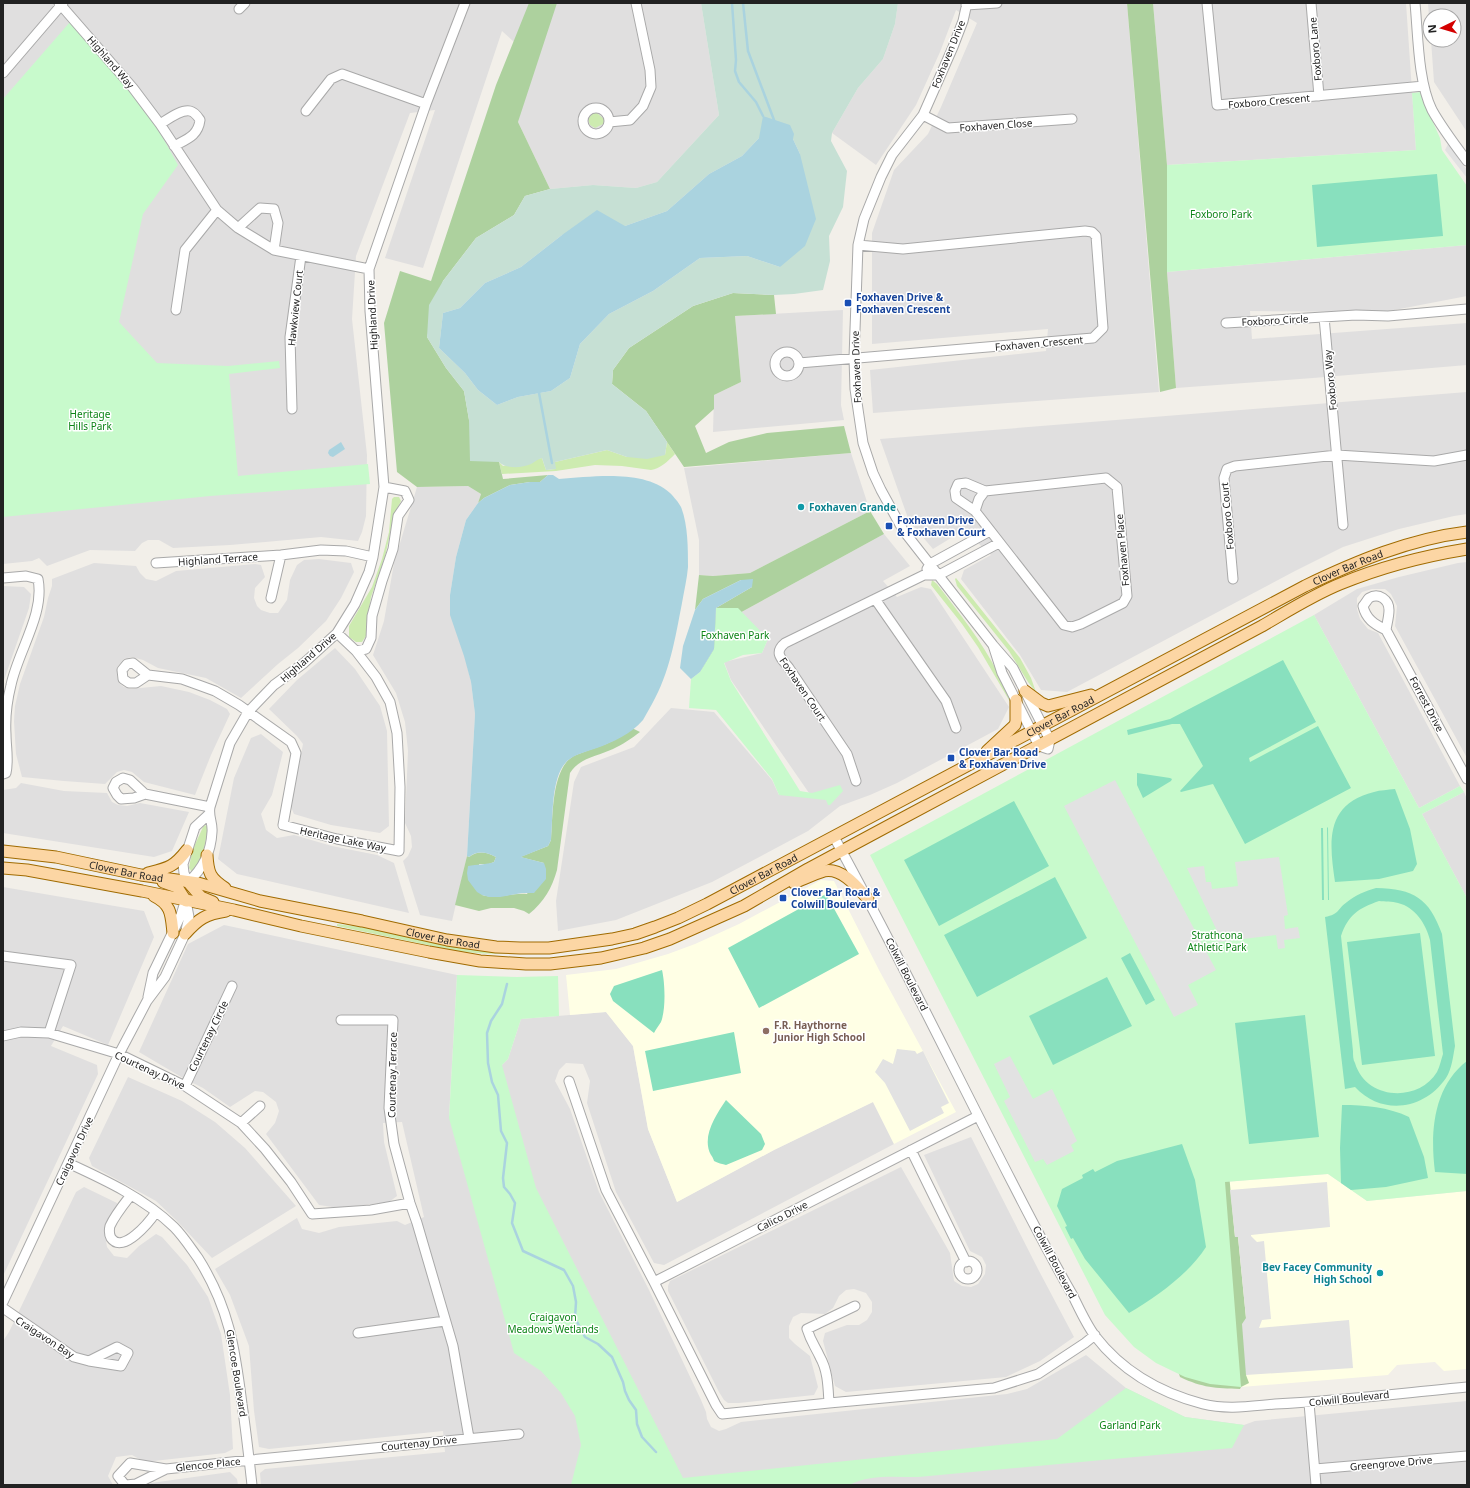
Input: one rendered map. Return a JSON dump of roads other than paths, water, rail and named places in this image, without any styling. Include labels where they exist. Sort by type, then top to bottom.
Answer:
[{"type":"main road","name":"Clover Bar Road","points":[[3,851],[56,857],[141,874],[207,885],[236,895],[477,945],[520,948],[568,946],[635,934],[678,918],[733,891],[1339,569],[1395,548],[1467,532]]},
{"type":"main road","name":"Clover Bar Road","points":[[3,868],[27,870],[142,891],[234,910],[301,926],[480,961],[550,964],[601,958],[670,940],[762,896],[808,869],[1340,584],[1409,561],[1467,549]]},
{"type":"main road","points":[[1025,691],[1041,703],[1048,706],[1107,691]]},
{"type":"main road","points":[[978,760],[1015,725],[1016,700]]},
{"type":"main road","points":[[141,874],[173,865],[179,861],[187,850]]},
{"type":"main road","points":[[207,855],[210,874],[217,883],[236,895]]},
{"type":"main road","points":[[762,896],[825,871],[835,871],[849,879],[868,899]]},
{"type":"main road","points":[[141,874],[174,885],[180,889],[186,901],[202,890],[236,895]]},
{"type":"main road","points":[[142,891],[166,891],[180,889],[188,882],[202,897],[234,910]]},
{"type":"main road","points":[[142,891],[166,903],[170,911],[173,933]]},
{"type":"main road","points":[[185,934],[201,918],[213,913],[234,910]]},
{"type":"street","points":[[609,122],[630,120],[643,106],[651,87],[650,70],[636,3]]},
{"type":"street","points":[[967,4],[997,3]]},
{"type":"street","name":"Foxboro Crescent","points":[[1207,3],[1216,106],[1424,86]]},
{"type":"street","name":"Foxboro Lane","points":[[1311,3],[1319,96]]},
{"type":"street","points":[[1415,3],[1424,86],[1432,109],[1449,137],[1467,161]]},
{"type":"street","points":[[3,72],[61,4]]},
{"type":"street","name":"Highland Way","points":[[61,4],[133,88],[160,124],[217,210],[238,228],[274,250],[370,269]]},
{"type":"street","name":"Highland Drive","points":[[188,882],[184,873],[183,864],[195,827],[209,811],[230,743],[248,712],[274,685],[304,663],[337,633],[355,604],[369,572],[373,557],[384,487],[370,311],[370,269],[426,104],[463,4]]},
{"type":"street","name":"Foxhaven Drive","points":[[967,4],[963,21],[953,47],[924,115],[892,155],[881,177],[864,219],[858,245],[854,358],[855,388],[859,423],[866,453],[881,490],[903,530],[993,645],[1013,668],[1050,740]]},
{"type":"street","points":[[306,111],[331,79],[342,74],[426,104]]},
{"type":"street","points":[[160,124],[182,112],[190,111],[200,120],[199,128],[195,134],[174,146]]},
{"type":"street","name":"Foxhaven Close","points":[[924,115],[948,128],[1072,119]]},
{"type":"street","points":[[238,228],[260,208],[274,209],[278,224],[274,250]]},
{"type":"street","points":[[176,310],[185,250],[217,210]]},
{"type":"street","name":"Foxhaven Crescent","points":[[854,358],[1093,338],[1103,328],[1096,236],[1092,232],[1085,231],[903,249],[858,245]]},
{"type":"street","name":"Hawkview Court","points":[[292,408],[290,337],[301,256]]},
{"type":"street","points":[[1324,317],[1356,315],[1388,316],[1467,309]]},
{"type":"street","name":"Foxboro Circle","points":[[1226,323],[1324,317]]},
{"type":"street","name":"Foxboro Way","points":[[1324,317],[1343,525]]},
{"type":"street","points":[[799,363],[854,358]]},
{"type":"street","points":[[1337,455],[1434,461],[1467,455]]},
{"type":"street","name":"Foxboro Court","points":[[1233,579],[1224,478],[1226,469],[1235,466],[1337,455]]},
{"type":"street","name":"Foxhaven Place","points":[[1106,478],[1117,487],[1127,596],[1123,604],[1081,624],[1072,627],[1064,625],[975,511],[956,498],[955,491],[958,484],[966,483],[985,491],[1106,478]]},
{"type":"street","points":[[356,651],[366,649],[371,638],[372,616],[393,549],[398,516],[409,500],[405,492],[384,487]]},
{"type":"street","points":[[975,511],[979,499],[985,491]]},
{"type":"street","points":[[990,531],[930,564],[924,575],[939,575],[999,543]]},
{"type":"street","name":"Highland Terrace","points":[[156,563],[280,555],[321,550],[346,551],[373,557]]},
{"type":"street","points":[[271,598],[280,555]]},
{"type":"street","name":"Foxhaven Court","points":[[856,781],[847,754],[781,658],[779,651],[781,646],[785,643],[924,575]]},
{"type":"street","points":[[3,578],[26,576],[38,579],[40,588],[40,596],[35,614],[11,682],[6,707],[8,764],[6,773],[3,774]]},
{"type":"street","points":[[875,599],[946,701],[956,728]]},
{"type":"street","name":"Forrest Drive","points":[[1386,630],[1467,779]]},
{"type":"street","name":"Heritage Lake Way","points":[[248,712],[291,742],[296,753],[283,825],[337,839],[399,851],[400,787],[397,733],[390,702],[376,677],[356,651],[337,633]]},
{"type":"street","name":"Foxhaven Drive","points":[[993,645],[1002,674],[1039,746]]},
{"type":"street","points":[[148,675],[182,679],[215,691],[248,712]]},
{"type":"street","points":[[145,794],[209,811]]},
{"type":"street","name":"Highland Drive","points":[[207,855],[212,831],[209,811]]},
{"type":"street","name":"Colwill Boulevard","points":[[834,837],[868,899],[1052,1260],[1094,1335],[1116,1359],[1157,1387],[1182,1397],[1206,1404],[1225,1406],[1248,1407],[1467,1387]]},
{"type":"street","points":[[188,882],[201,868],[207,855]]},
{"type":"street","name":"Craigavon Drive","points":[[147,1001],[153,972],[173,933],[186,901]]},
{"type":"street","name":"Craigavon Drive","points":[[3,1302],[119,1054],[147,1001],[165,977],[185,934],[189,916],[186,901]]},
{"type":"street","points":[[3,956],[71,965],[49,1033]]},
{"type":"street","name":"Courtenay Circle","points":[[185,1086],[232,986]]},
{"type":"street","name":"Courtenay Terrace","points":[[341,1020],[394,1020],[389,1108],[394,1144],[410,1203]]},
{"type":"street","name":"Courtenay Drive","points":[[3,1036],[21,1032],[49,1033],[119,1054],[185,1086],[241,1123],[265,1149],[291,1182],[312,1214],[371,1210],[410,1203],[453,1346],[469,1438],[250,1460]]},
{"type":"street","points":[[569,1081],[606,1190],[722,1414],[994,1388],[1038,1374],[1085,1343],[1094,1335]]},
{"type":"street","points":[[241,1123],[260,1106]]},
{"type":"street","name":"Calico Drive","points":[[654,1282],[978,1116]]},
{"type":"street","points":[[911,1150],[966,1262]]},
{"type":"street","name":"Glencoe Boulevard","points":[[68,1164],[111,1183],[156,1212],[174,1227],[205,1269],[219,1296],[230,1327],[236,1357],[252,1485]]},
{"type":"street","points":[[130,1195],[110,1226],[109,1234],[113,1240],[119,1243],[128,1240],[145,1227],[156,1212]]},
{"type":"street","points":[[829,1403],[827,1377],[821,1358],[810,1341],[807,1329],[854,1306]]},
{"type":"street","name":"Craigavon Bay","points":[[3,1308],[74,1357],[89,1361]]},
{"type":"street","points":[[358,1333],[446,1321]]},
{"type":"street","points":[[1309,1402],[1316,1485]]},
{"type":"street","points":[[469,1438],[519,1434]]},
{"type":"street","name":"Greengrove Drive","points":[[1315,1469],[1467,1456]]},
{"type":"street","name":"Glencoe Place","points":[[166,1469],[136,1484],[126,1485],[118,1476],[130,1463],[166,1469],[250,1460]]},
{"type":"water","points":[[763,116],[790,125],[794,134],[793,139],[800,154],[816,219],[805,246],[780,267],[747,256],[700,258],[653,291],[609,314],[580,344],[570,378],[551,391],[518,397],[497,405],[478,390],[465,373],[439,348],[443,313],[460,308],[485,283],[521,267],[597,210],[625,226],[667,211],[709,174],[742,156],[759,138]]},
{"type":"water","points":[[341,442],[345,449],[333,457],[330,456],[328,453],[329,450]]},
{"type":"water","points":[[548,475],[553,475],[559,479],[602,476],[632,477],[659,485],[670,493],[681,507],[685,521],[688,545],[687,576],[668,667],[658,692],[643,720],[622,737],[603,746],[578,754],[570,759],[566,762],[559,773],[554,792],[551,840],[548,846],[521,857],[544,863],[546,869],[546,879],[534,893],[489,897],[477,892],[468,880],[467,873],[468,866],[488,864],[494,862],[496,857],[482,852],[475,853],[469,857],[467,856],[475,714],[471,682],[450,615],[450,595],[456,557],[466,520],[478,503],[484,498],[510,485],[540,482]]},
{"type":"water","points":[[753,579],[752,587],[716,608],[714,649],[700,672],[691,679],[680,668],[683,646],[695,610],[703,599],[741,580]]},
{"type":"waterway","points":[[732,3],[736,60],[735,71],[739,82],[756,102],[763,116]]},
{"type":"waterway","points":[[743,3],[748,51],[774,120]]},
{"type":"waterway","points":[[539,393],[552,463]]},
{"type":"waterway","points":[[507,984],[502,1004],[491,1021],[487,1033],[488,1063],[492,1082],[498,1095],[501,1131],[507,1143],[503,1178],[504,1187],[515,1203],[512,1223],[523,1251],[564,1270],[573,1286],[576,1302],[575,1318],[585,1337],[598,1344],[612,1357],[629,1400],[636,1410],[637,1424],[642,1437],[656,1452]]},
{"type":"place","name":"Foxhaven Drive & Foxhaven Crescent","points":[[848,303]]},
{"type":"place","name":"Foxhaven Grande","points":[[801,507]]},
{"type":"place","name":"Foxhaven Drive & Foxhaven Court","points":[[889,526]]},
{"type":"place","name":"Clover Bar Road & Foxhaven Drive","points":[[951,758]]},
{"type":"place","name":"Clover Bar Road & Colwill Boulevard","points":[[783,898]]},
{"type":"place","name":"F.R. Haythorne Junior High School","points":[[766,1031]]},
{"type":"place","name":"Bev Facey Community High School","points":[[1380,1273]]},
{"type":"park label","name":"Foxboro Park","points":[[1221,214]]},
{"type":"park label","name":"Heritage Hills Park","points":[[90,420]]},
{"type":"park label","name":"Foxhaven Park","points":[[735,635]]},
{"type":"park label","name":"Strathcona Athletic Park","points":[[1217,940]]},
{"type":"park label","name":"Craigavon Meadows Wetlands","points":[[553,1322]]},
{"type":"park label","name":"Garland Park","points":[[1130,1425]]}]
